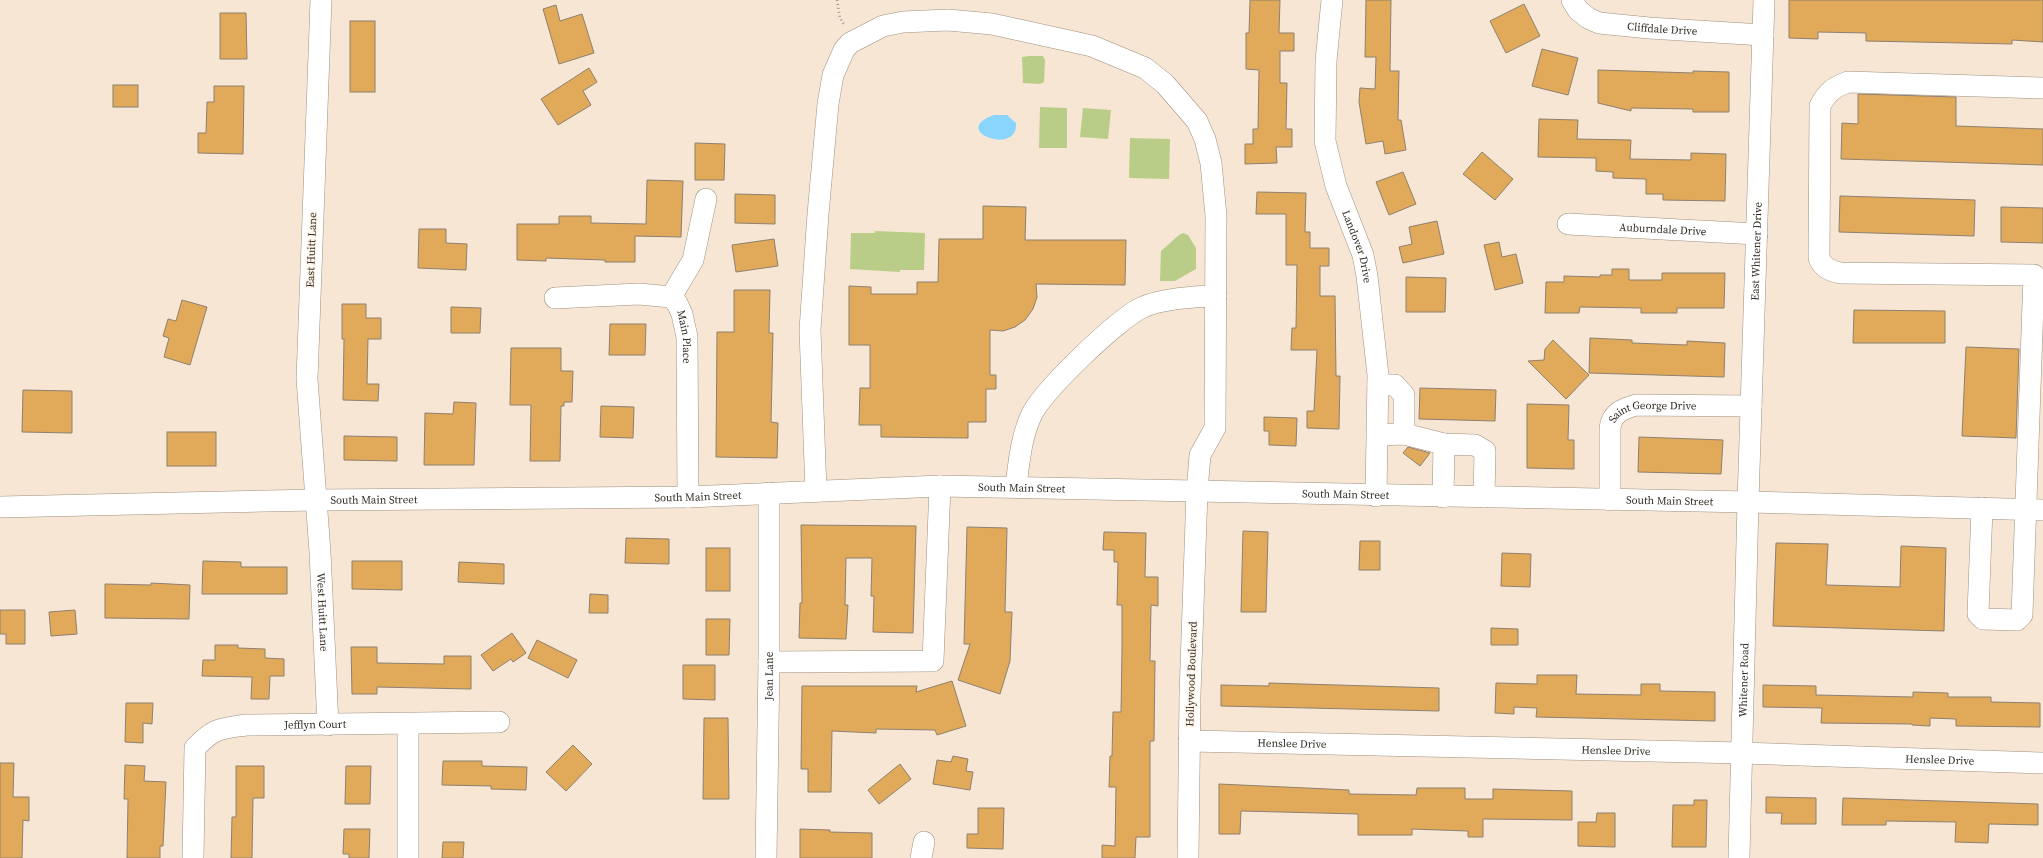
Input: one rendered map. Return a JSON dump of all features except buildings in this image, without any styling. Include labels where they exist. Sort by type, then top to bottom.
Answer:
[{"type":"street","name":"East Huitt Lane","points":[[315,500],[307,379],[321,0]]},
{"type":"street","name":"Landover Drive","points":[[1332,0],[1326,61],[1325,141],[1336,186],[1363,255],[1367,276],[1378,385],[1376,496]]},
{"type":"street","name":"Cliffdale Drive","points":[[1572,0],[1583,14],[1599,23],[1649,28],[1763,35]]},
{"type":"street","name":"East Whitener Drive","points":[[1748,502],[1764,0]]},
{"type":"street","name":"Hollywood Boulevard","points":[[816,491],[810,330],[818,214],[828,104],[833,75],[844,50],[850,43],[883,26],[902,22],[948,20],[992,24],[1092,46],[1145,68],[1165,84],[1197,121],[1205,140],[1211,163],[1216,216],[1215,428],[1200,455],[1197,491],[1189,741],[1188,858]]},
{"type":"street","points":[[1982,508],[1978,614],[1983,619],[2017,620],[2022,615],[2035,510],[2034,276],[1841,273],[1831,271],[1822,265],[1819,258],[1820,106],[1830,91],[1836,86],[1848,82],[2043,88]]},
{"type":"street","points":[[671,297],[693,260],[706,199]]},
{"type":"street","name":"Auburndale Drive","points":[[1568,224],[1757,234]]},
{"type":"street","name":"Main Place","points":[[555,298],[639,294],[671,297],[677,302],[682,314],[687,337],[688,496]]},
{"type":"street","points":[[1016,486],[1020,446],[1031,415],[1047,391],[1124,318],[1142,307],[1192,296],[1216,296]]},
{"type":"street","points":[[1378,385],[1395,385],[1404,395],[1404,434]]},
{"type":"street","name":"Saint George Drive","points":[[1610,500],[1610,428],[1611,421],[1619,410],[1636,406],[1751,406]]},
{"type":"street","points":[[1378,435],[1404,434],[1444,444],[1475,446],[1485,451],[1484,497]]},
{"type":"street","points":[[1443,497],[1444,444]]},
{"type":"street","name":"South Main Street","points":[[0,507],[315,500],[688,496],[940,486],[1016,486],[1376,496],[1748,502],[2035,510]]},
{"type":"street","points":[[770,662],[933,661],[940,486]]},
{"type":"street","name":"Jean Lane","points":[[766,858],[770,662],[769,493]]},
{"type":"street","name":"West Huitt Lane","points":[[315,500],[320,552],[328,725]]},
{"type":"street","name":"Whitener Road","points":[[1739,858],[1748,502]]},
{"type":"street","name":"Jefflyn Court","points":[[193,858],[195,748],[209,733],[224,728],[246,725],[499,722]]},
{"type":"street","points":[[408,724],[408,858]]},
{"type":"street","name":"Henslee Drive","points":[[1189,741],[1742,753],[2043,763]]},
{"type":"path","points":[[837,0],[840,18],[845,26]]},
{"type":"green space","points":[[1043,56],[1045,60],[1044,82],[1040,84],[1023,83],[1022,57]]},
{"type":"green space","points":[[1040,107],[1067,108],[1067,148],[1039,148]]},
{"type":"green space","points":[[1083,108],[1111,110],[1108,139],[1080,137]]},
{"type":"green space","points":[[1130,138],[1170,139],[1169,179],[1129,178]]},
{"type":"green space","points":[[875,231],[925,233],[924,270],[900,270],[900,272],[850,269],[851,233],[875,233]]},
{"type":"green space","points":[[1183,233],[1188,235],[1196,248],[1196,269],[1175,281],[1160,281],[1161,251]]},
{"type":"water","points":[[994,115],[1007,115],[1016,123],[1014,133],[1007,138],[998,140],[989,138],[982,134],[978,128],[982,121]]}]
